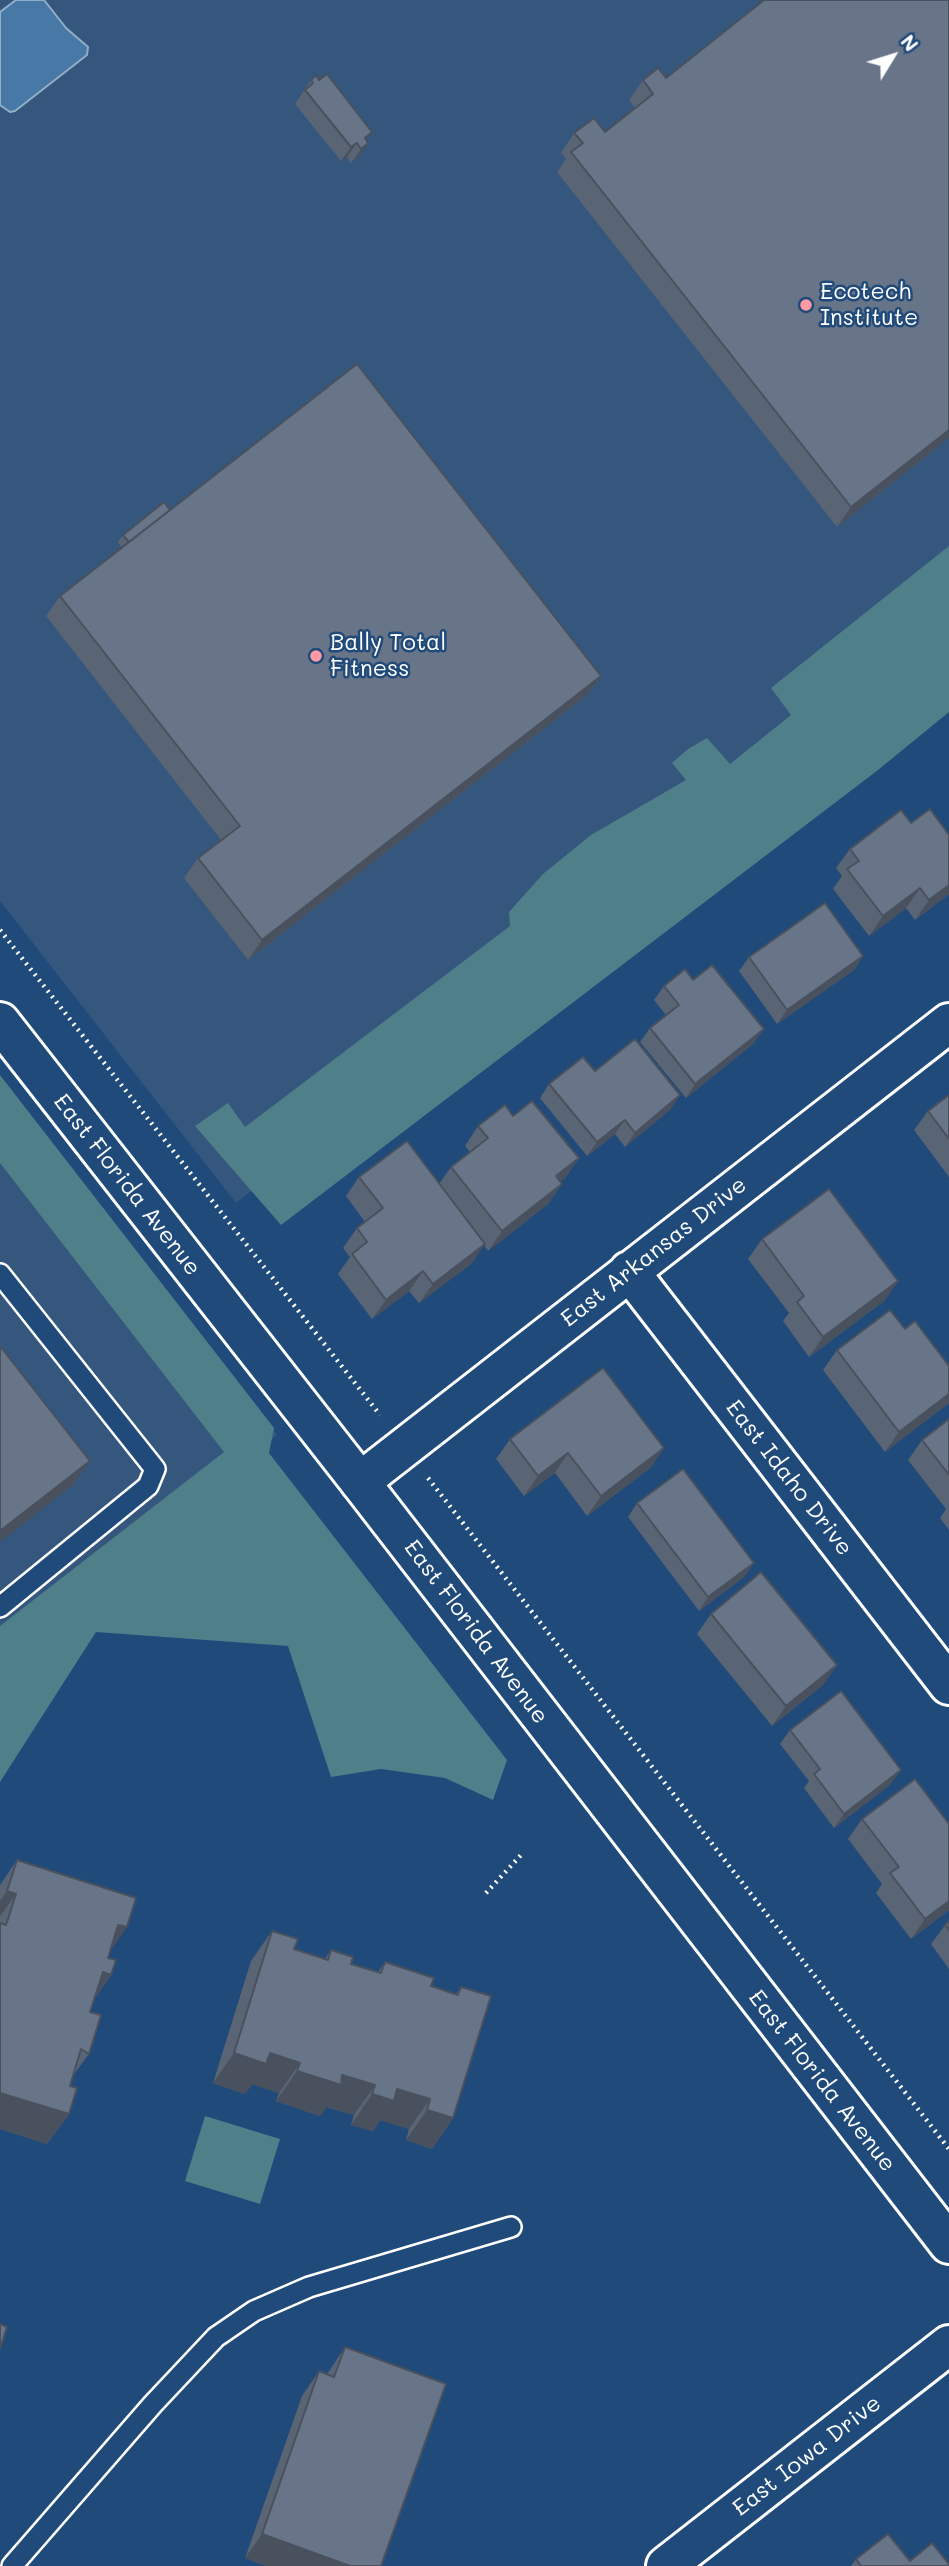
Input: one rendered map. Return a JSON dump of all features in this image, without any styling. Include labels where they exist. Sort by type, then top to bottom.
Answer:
[{"type":"street","name":"East Florida Avenue","points":[[0,1022],[360,1482],[949,2244]]},
{"type":"street","name":"East Arkansas Drive","points":[[360,1482],[949,1023]]},
{"type":"street","name":"East Idaho Drive","points":[[629,1271],[949,1685]]},
{"type":"street","name":"East Iowa Drive","points":[[666,2566],[949,2346]]},
{"type":"lane","points":[[0,1274],[155,1469],[148,1486],[0,1607]]},
{"type":"lane","points":[[12,2566],[153,2404],[216,2337],[254,2311],[309,2287],[511,2227]]},
{"type":"path","points":[[0,930],[358,1388]]},
{"type":"path","points":[[444,1499],[949,2149]]},
{"type":"path","points":[[486,1893],[521,1855]]},
{"type":"shaded area","points":[[0,0],[949,0],[949,681],[712,825],[236,1203],[0,901]]},
{"type":"shaded area","points":[[16,0],[44,0],[66,28],[88,47],[87,55],[15,111],[10,112],[0,105],[0,12]]},
{"type":"shaded area","points":[[0,1079],[277,1435],[0,1648]]},
{"type":"green space","points":[[949,546],[949,712],[878,770],[281,1225],[195,1126],[228,1103],[245,1127],[510,926],[509,912],[543,874],[591,835],[686,780],[672,763],[688,749],[707,738],[730,764],[791,715],[771,688]]},
{"type":"green space","points":[[0,1075],[274,1428],[269,1453],[507,1760],[493,1800],[445,1778],[381,1769],[331,1777],[288,1646],[96,1632],[0,1782],[0,1626],[224,1452],[0,1163]]},
{"type":"green space","points":[[205,2116],[280,2139],[260,2204],[185,2181]]},
{"type":"building","name":"Ecotech Institute","points":[[764,0],[949,0],[949,430],[851,507],[571,152],[583,143],[574,133],[594,118],[605,132],[653,94],[643,80],[658,68],[666,78]]},
{"type":"building","points":[[327,74],[372,132],[365,138],[368,143],[361,149],[357,143],[351,147],[305,90],[313,83],[311,80],[316,75],[319,80]]},
{"type":"building","name":"Bally Total Fitness","points":[[357,364],[601,676],[262,940],[198,858],[240,826],[60,596]]},
{"type":"building","points":[[164,502],[170,510],[129,542],[123,535]]},
{"type":"building","points":[[930,809],[949,835],[949,885],[929,900],[920,888],[883,916],[847,869],[859,861],[850,849],[901,810],[911,823]]},
{"type":"building","points":[[825,903],[863,956],[787,1010],[749,957]]},
{"type":"building","points":[[712,965],[764,1029],[695,1084],[650,1028],[679,1005],[664,986],[685,969],[693,980]]},
{"type":"building","points":[[635,1039],[680,1095],[635,1133],[625,1120],[597,1142],[549,1084],[583,1057],[595,1071]]},
{"type":"building","points":[[949,1095],[949,1139],[928,1111]]},
{"type":"building","points":[[532,1101],[579,1158],[556,1176],[562,1184],[502,1231],[451,1167],[488,1138],[478,1126],[505,1105],[513,1116]]},
{"type":"building","points":[[407,1141],[485,1244],[433,1284],[423,1271],[386,1300],[352,1254],[367,1242],[357,1228],[383,1208],[359,1177]]},
{"type":"building","points":[[829,1189],[898,1281],[823,1337],[797,1302],[804,1296],[762,1239]]},
{"type":"building","points":[[890,1310],[905,1329],[915,1321],[949,1366],[949,1394],[899,1432],[837,1350]]},
{"type":"building","points":[[0,1346],[90,1461],[0,1531]]},
{"type":"building","points":[[603,1368],[664,1448],[601,1496],[568,1453],[538,1476],[510,1439]]},
{"type":"building","points":[[949,1419],[949,1475],[922,1440]]},
{"type":"building","points":[[683,1469],[754,1563],[708,1597],[637,1503]]},
{"type":"building","points":[[761,1572],[837,1665],[786,1706],[711,1614]]},
{"type":"building","points":[[841,1691],[901,1770],[844,1814],[814,1774],[820,1769],[790,1730]]},
{"type":"building","points":[[915,1779],[949,1824],[949,1901],[925,1919],[890,1873],[899,1867],[862,1819]]},
{"type":"building","points":[[17,1860],[136,1898],[127,1927],[118,1925],[108,1958],[116,1960],[111,1975],[103,1972],[90,2012],[101,2015],[89,2054],[81,2049],[70,2086],[77,2088],[69,2114],[0,2093],[0,1923],[6,1925],[16,1894],[7,1891]]},
{"type":"building","points":[[272,1931],[298,1939],[294,1949],[328,1960],[331,1950],[353,1957],[351,1964],[381,1973],[385,1962],[434,1978],[431,1986],[458,1995],[461,1987],[491,1996],[453,2118],[427,2110],[430,2099],[397,2089],[394,2101],[372,2094],[375,2085],[342,2075],[341,2085],[297,2071],[300,2063],[270,2053],[266,2064],[234,2053]]},
{"type":"building","points":[[0,2324],[7,2327],[0,2349]]},
{"type":"building","points":[[345,2347],[446,2384],[381,2566],[350,2566],[262,2534],[319,2371],[334,2377]]},
{"type":"building","points":[[888,2534],[910,2561],[932,2543],[949,2566],[861,2566],[856,2559]]},
{"type":"place","name":"Ecotech Institute","points":[[806,305]]},
{"type":"place","name":"Bally Total Fitness","points":[[316,656]]}]
